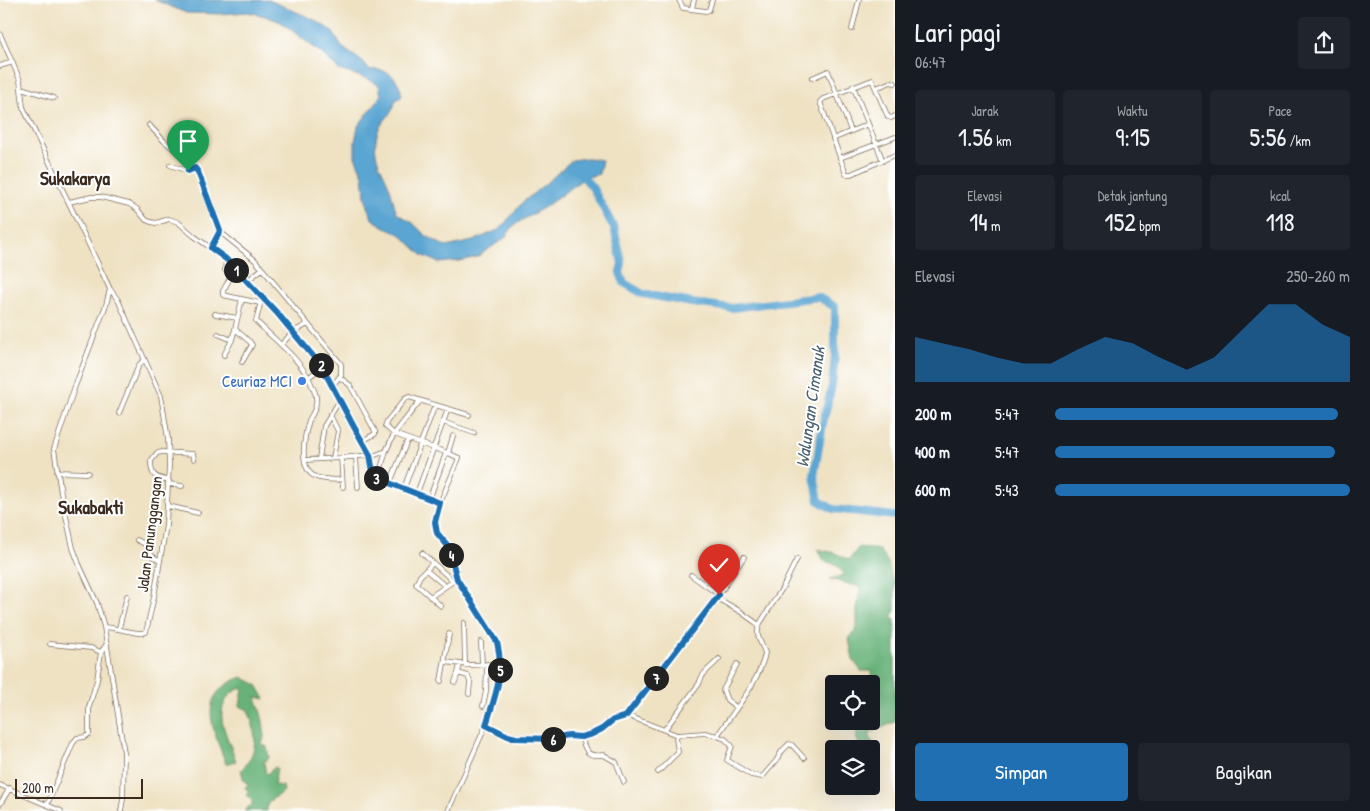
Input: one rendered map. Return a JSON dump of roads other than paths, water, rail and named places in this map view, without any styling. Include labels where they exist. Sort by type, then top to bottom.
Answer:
[{"type":"street","points":[[679,0],[681,6],[709,10],[712,0]]},
{"type":"street","points":[[692,8],[694,0]]},
{"type":"street","points":[[852,29],[859,0]]},
{"type":"street","name":"Jalan Panunggangan","points":[[0,34],[19,75],[23,107],[110,289],[118,300],[161,396],[169,453],[168,506],[154,597],[146,632],[140,634],[119,628],[104,627]]},
{"type":"street","points":[[0,66],[13,62]]},
{"type":"street","points":[[812,78],[828,71],[851,131]]},
{"type":"street","points":[[895,116],[891,118],[888,116],[873,81],[870,80],[823,99],[820,102],[845,172],[849,174],[895,155]]},
{"type":"street","points":[[876,88],[891,82],[895,83]]},
{"type":"street","points":[[853,86],[883,161]]},
{"type":"street","points":[[21,88],[54,98]]},
{"type":"street","points":[[833,139],[868,124]]},
{"type":"street","points":[[149,125],[195,168],[216,226],[255,260],[340,364],[342,369],[332,386]]},
{"type":"street","points":[[840,158],[895,137]]},
{"type":"street","points":[[170,166],[188,171],[195,168]]},
{"type":"street","points":[[69,202],[91,197],[129,204],[137,209],[146,220],[151,222],[156,223],[169,219],[178,222],[226,259],[262,296],[322,367],[370,456],[373,475],[378,479],[440,503]]},
{"type":"street","points":[[211,248],[220,231]]},
{"type":"street","points":[[226,259],[225,270],[231,276],[248,281]]},
{"type":"street","points":[[248,281],[262,269]]},
{"type":"street","points":[[231,276],[223,293],[260,303]]},
{"type":"street","points":[[110,289],[106,305],[54,445],[74,548],[79,564],[98,603],[104,627],[124,753],[121,811]]},
{"type":"street","points":[[262,296],[256,321],[281,345],[309,377],[317,401],[308,427],[304,460],[305,467],[311,475],[325,479],[342,479]]},
{"type":"street","points":[[224,355],[232,340],[242,299]]},
{"type":"street","points":[[215,314],[237,318]]},
{"type":"street","points":[[281,345],[293,332],[308,324]]},
{"type":"street","points":[[235,329],[252,346],[242,362]]},
{"type":"street","points":[[218,334],[232,340]]},
{"type":"street","points":[[119,413],[139,365],[144,360]]},
{"type":"street","points":[[309,377],[322,367]]},
{"type":"street","points":[[339,377],[350,386],[376,431],[375,434],[362,441]]},
{"type":"street","points":[[455,580],[448,546],[439,535],[435,522],[440,503],[459,458],[394,434],[385,424],[403,401],[409,398],[469,415]]},
{"type":"street","points":[[319,459],[322,431],[340,400]]},
{"type":"street","points":[[378,479],[386,451],[394,434],[422,401]]},
{"type":"street","points":[[404,488],[435,405]]},
{"type":"street","points":[[417,493],[448,409]]},
{"type":"street","points":[[330,416],[338,431],[333,458]]},
{"type":"street","points":[[443,422],[474,433]]},
{"type":"street","points":[[430,498],[453,436]]},
{"type":"street","points":[[390,483],[408,438]]},
{"type":"street","points":[[304,460],[370,456],[386,451]]},
{"type":"street","points":[[182,486],[169,483],[155,476],[151,464],[152,457],[157,453],[193,454],[194,459]]},
{"type":"street","points":[[356,456],[358,487]]},
{"type":"street","points":[[341,458],[343,487]]},
{"type":"street","points":[[58,472],[88,473]]},
{"type":"street","points":[[168,506],[198,513]]},
{"type":"street","points":[[137,540],[145,544],[153,557],[159,560]]},
{"type":"street","points":[[422,553],[455,580],[497,642],[500,664],[500,681],[486,725],[448,811]]},
{"type":"street","points":[[486,725],[516,738],[581,737],[592,734],[613,720],[626,716],[718,596],[744,557]]},
{"type":"street","points":[[718,736],[754,681],[765,653],[758,639],[759,625],[783,587],[797,559]]},
{"type":"street","points":[[433,563],[416,584],[441,606]]},
{"type":"street","points":[[426,570],[445,586]]},
{"type":"street","points":[[691,575],[759,625]]},
{"type":"street","points":[[430,597],[455,580]]},
{"type":"street","points":[[119,628],[127,596]]},
{"type":"street","points":[[455,682],[462,664],[466,640],[464,623]]},
{"type":"street","points":[[440,680],[449,634]]},
{"type":"street","points":[[481,642],[486,691],[483,706]]},
{"type":"street","points":[[50,644],[91,648],[102,652]]},
{"type":"street","points":[[47,805],[73,743],[77,738],[85,737],[89,734],[89,707],[97,680],[102,652],[107,644]]},
{"type":"street","points":[[665,729],[700,684],[702,676],[719,659]]},
{"type":"street","points":[[445,662],[500,664]]},
{"type":"street","points":[[736,707],[727,700],[723,690],[737,664]]},
{"type":"street","points":[[458,673],[468,676],[470,682],[469,694]]},
{"type":"street","points":[[626,716],[678,735],[705,733],[725,739],[732,746],[727,760],[753,776],[762,777],[782,751],[790,744],[804,758]]},
{"type":"street","points":[[658,772],[678,752],[676,738],[678,735]]},
{"type":"street","points":[[581,737],[590,755],[604,755],[616,762],[624,782]]},
{"type":"street","points":[[0,785],[47,805],[54,810],[61,811]]},
{"type":"street","points":[[0,804],[10,788]]},
{"type":"water","points":[[155,0],[269,0],[315,20],[332,31],[342,47],[364,63],[369,70],[387,72],[392,75],[398,84],[402,96],[395,101],[392,110],[378,131],[375,146],[377,158],[389,186],[397,213],[413,223],[425,235],[446,247],[473,241],[500,229],[522,203],[572,160],[586,158],[602,160],[599,174],[584,178],[545,207],[514,225],[505,238],[477,257],[439,263],[422,255],[400,234],[372,219],[365,197],[363,175],[355,157],[355,142],[358,126],[381,96],[379,85],[368,79],[339,70],[321,53],[281,22],[248,12],[221,14],[186,13]]},
{"type":"waterway","name":"Walungan Cimanuk","points":[[576,174],[580,173],[592,187],[614,228],[622,263],[620,273],[624,283],[643,294],[732,308],[818,297],[835,307],[835,355],[832,385],[814,476],[819,501],[833,509],[895,516]]},
{"type":"place","name":"Ceuriaz MCI","points":[[302,381]]},
{"type":"district","name":"Sukakarya","points":[[75,178]]},
{"type":"district","name":"Sukabakti","points":[[91,507]]}]
